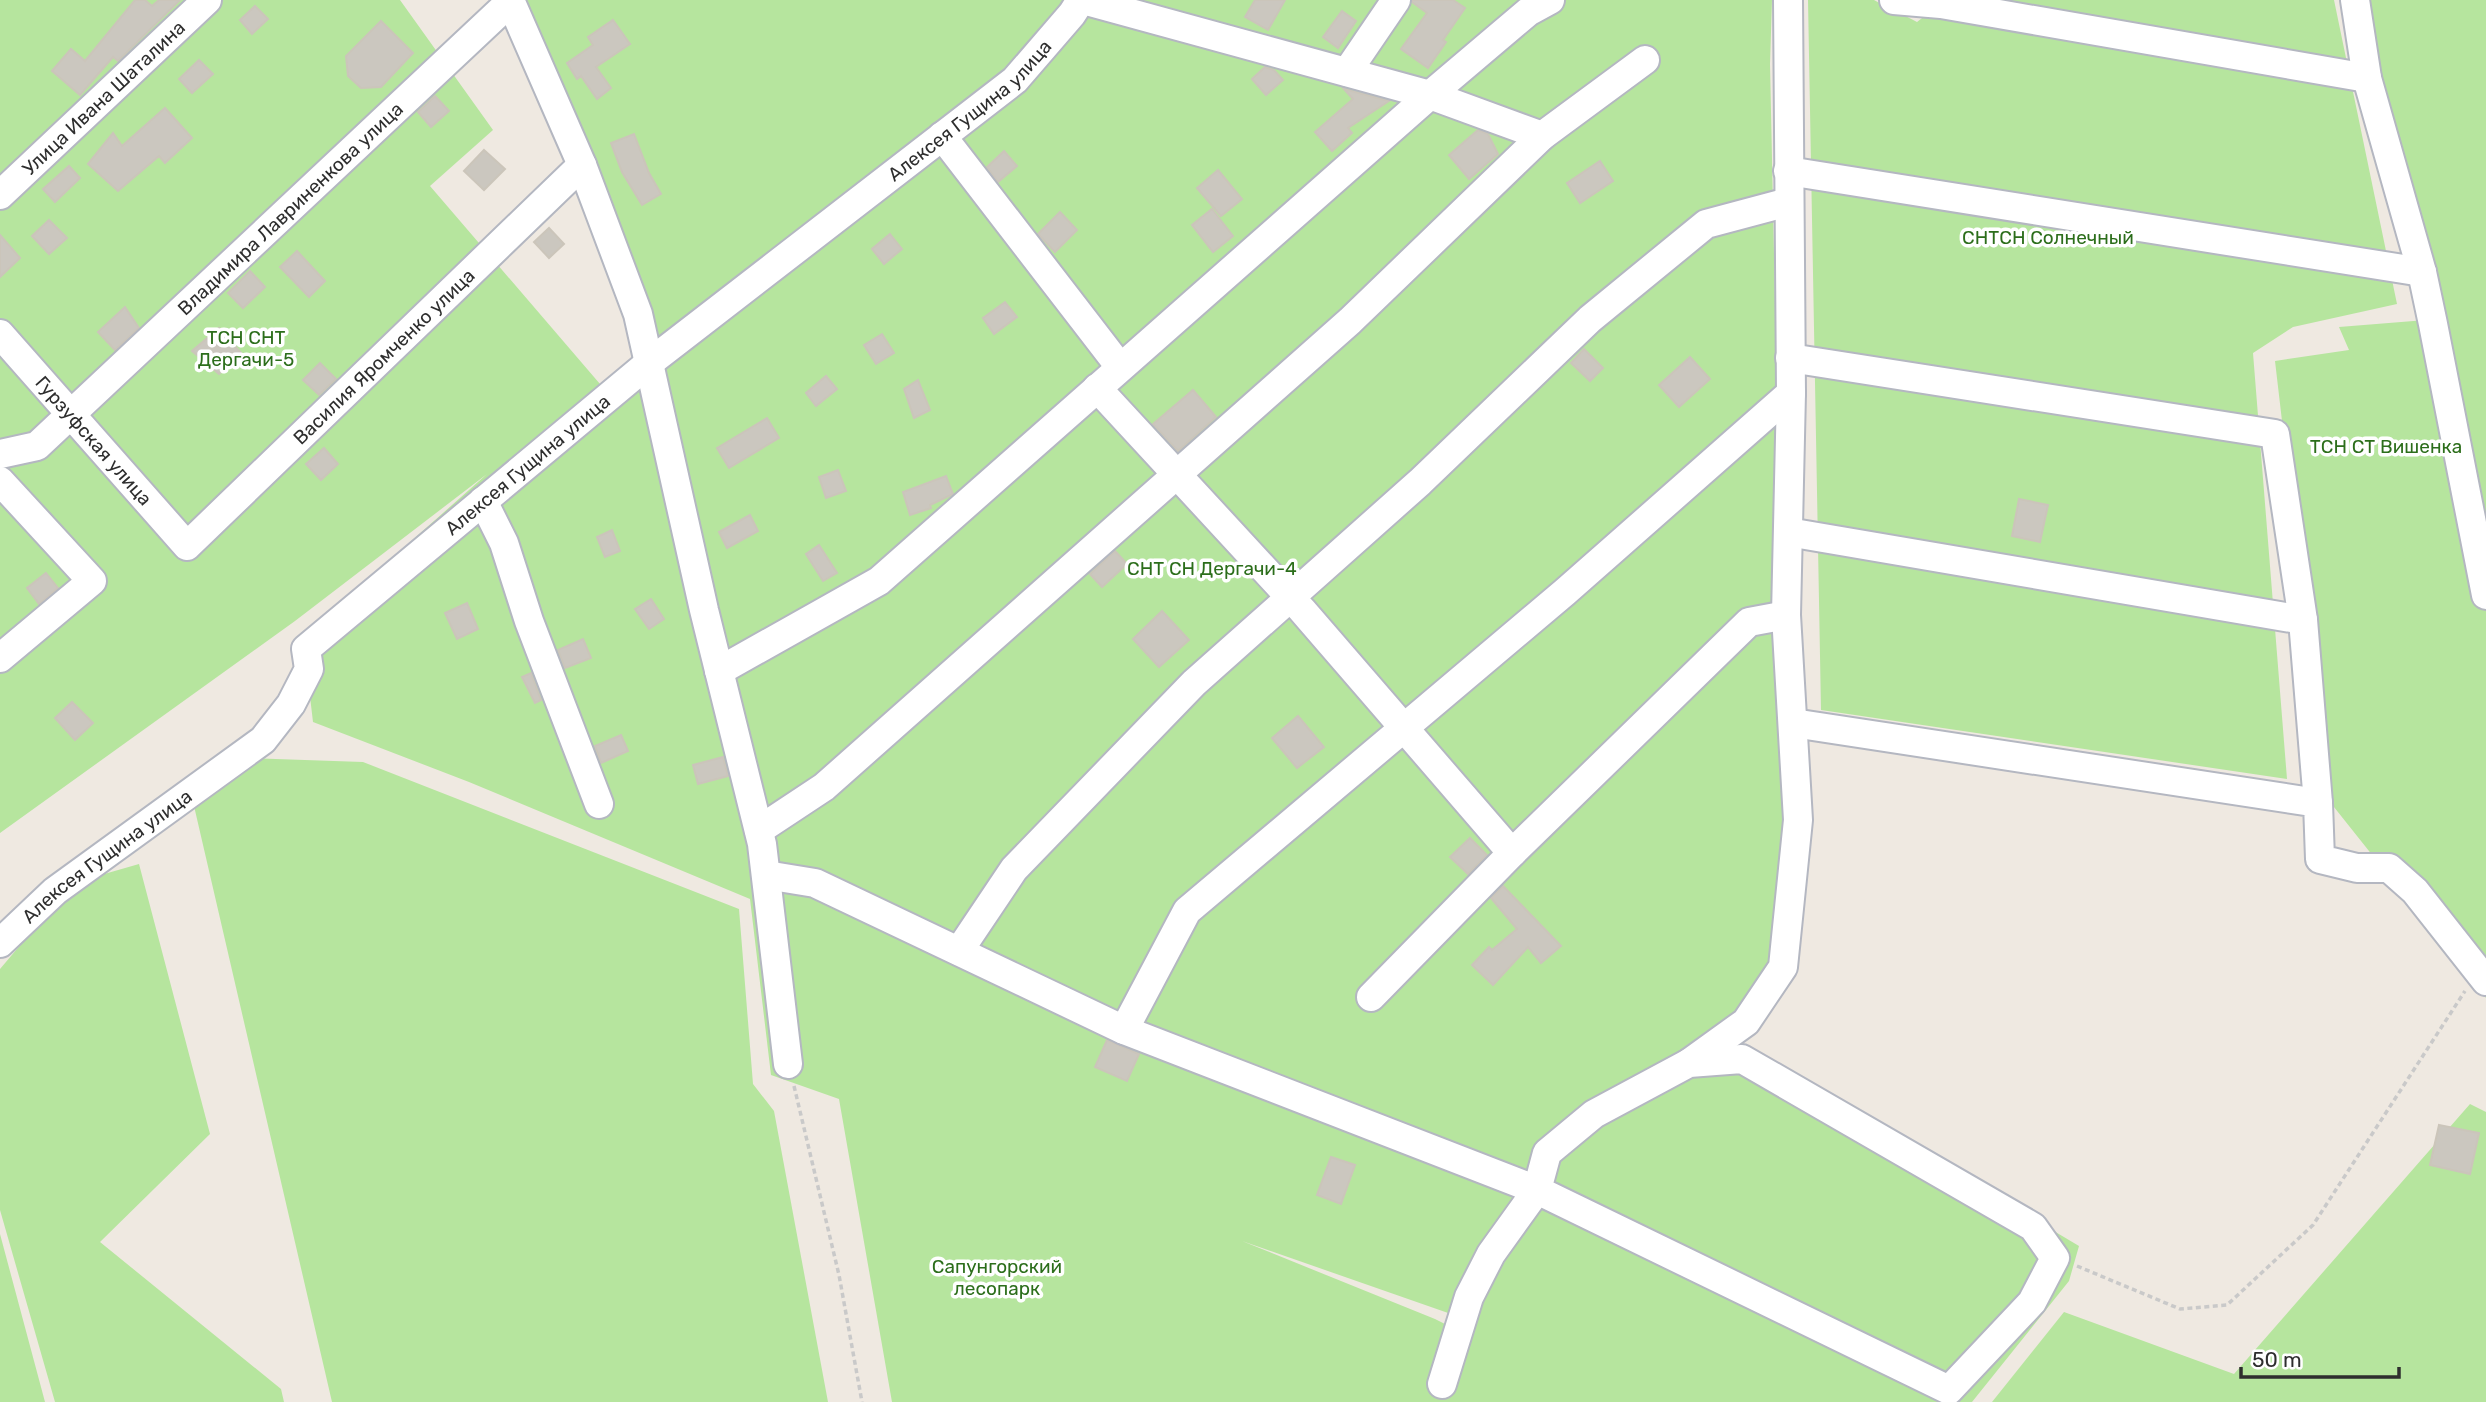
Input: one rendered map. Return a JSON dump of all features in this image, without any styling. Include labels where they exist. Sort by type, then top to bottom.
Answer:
[{"type":"street","name":"Улица Ивана Шаталина","points":[[0,195],[206,0]]},
{"type":"street","points":[[1082,0],[1430,95],[1542,136]]},
{"type":"street","name":"Алексея Гущина улица","points":[[0,943],[55,891],[263,740],[291,704],[309,669],[306,649],[649,363],[1015,80],[1082,0]]},
{"type":"street","points":[[1347,72],[1396,0]]},
{"type":"street","points":[[719,671],[879,581],[1430,95],[1528,12],[1550,0]]},
{"type":"street","points":[[1442,1384],[1469,1297],[1491,1254],[1537,1190],[1547,1153],[1594,1114],[1689,1063],[1746,1022],[1783,967],[1798,820],[1786,615],[1791,393],[1788,0]]},
{"type":"street","points":[[1894,0],[1941,4],[2367,78]]},
{"type":"street","points":[[2355,0],[2367,78],[2422,272],[2486,595]]},
{"type":"street","points":[[510,1],[582,165],[638,314],[719,671],[759,830],[788,1064]]},
{"type":"street","name":"Владимира Лавриненкова улица","points":[[0,454],[37,446],[510,1]]},
{"type":"street","points":[[759,830],[824,787],[1350,321],[1542,136],[1645,60]]},
{"type":"street","points":[[942,136],[1120,367]]},
{"type":"street","name":"Василия Яромченко улица","points":[[187,546],[582,165]]},
{"type":"street","points":[[1788,171],[2422,272]]},
{"type":"street","points":[[959,951],[1014,869],[1194,683],[1430,473],[1590,319],[1706,223],[1788,202]]},
{"type":"street","name":"Гурзуфская улица","points":[[0,334],[187,546]]},
{"type":"street","points":[[1790,358],[2274,434],[2303,620],[2320,859],[2357,868],[2389,868],[2416,891],[2482,976]]},
{"type":"street","points":[[1097,388],[1292,598],[1512,853]]},
{"type":"street","points":[[1124,1030],[1187,911],[1575,583],[1791,393]]},
{"type":"street","points":[[0,481],[92,581],[0,658]]},
{"type":"street","points":[[483,501],[504,543],[529,621],[599,804]]},
{"type":"street","points":[[1788,532],[2303,620]]},
{"type":"street","points":[[1371,998],[1512,853],[1749,622],[1786,615]]},
{"type":"street","points":[[1793,723],[2318,803]]},
{"type":"street","points":[[766,875],[815,883],[1124,1030],[1537,1190],[1949,1390],[2032,1302],[2056,1258],[2033,1227],[1742,1059],[1689,1063]]},
{"type":"path","points":[[2056,1258],[2180,1310],[2227,1305],[2313,1225],[2482,976]]},
{"type":"path","points":[[788,1064],[839,1275],[862,1402]]},
{"type":"green space","name":"СНТ СН Дергачи-4","points":[[0,0],[400,0],[493,130],[430,186],[600,384],[658,337],[618,220],[518,0],[1772,0],[1770,64],[1786,821],[1772,959],[1743,1045],[2079,1246],[2069,1281],[1972,1402],[892,1402],[839,1099],[771,1075],[750,899],[469,782],[313,722],[303,637],[487,474],[295,621],[0,833]],"holes":[[[1242,1241],[1451,1314],[1447,1325]]]},
{"type":"green space","name":"СНТСН Солнечный","points":[[1808,0],[1874,0],[1883,5],[1879,0],[1903,0],[1892,9],[1917,22],[1945,0],[2334,0],[2397,304],[2293,327],[2253,353],[2287,779],[1821,710]]},
{"type":"green space","name":"ТСН СТ Вишенка","points":[[2349,0],[2486,0],[2486,998],[2326,797],[2275,361],[2349,350],[2339,327],[2426,320]]},
{"type":"green space","points":[[243,758],[363,762],[739,909],[753,1084],[774,1111],[828,1402],[332,1402],[194,806]]},
{"type":"green space","points":[[139,864],[210,1134],[100,1242],[281,1389],[284,1402],[55,1402],[0,1210],[0,969],[73,883]]},
{"type":"green space","points":[[2470,1104],[2486,1112],[2486,1402],[1992,1402],[2064,1312],[2234,1374]]},
{"type":"green space","points":[[0,1234],[45,1402],[0,1402]]},
{"type":"building","points":[[135,0],[145,0],[152,6],[159,0],[180,0],[118,61],[113,57],[80,95],[52,71],[71,49],[85,61]]},
{"type":"building","points":[[1255,0],[1285,0],[1268,30],[1245,17]]},
{"type":"building","points":[[1412,0],[1453,0],[1465,8],[1428,68],[1401,49],[1427,13]]},
{"type":"building","points":[[255,6],[268,19],[252,34],[240,20]]},
{"type":"building","points":[[1342,11],[1356,21],[1338,48],[1323,37]]},
{"type":"building","points":[[613,20],[630,44],[596,67],[611,88],[597,99],[581,76],[577,79],[567,63],[593,45],[588,37]]},
{"type":"building","points":[[381,21],[413,53],[381,87],[361,88],[348,76],[346,56]]},
{"type":"building","points":[[199,60],[213,74],[192,93],[179,79]]},
{"type":"building","points":[[1265,67],[1274,70],[1283,80],[1266,95],[1252,79]]},
{"type":"building","points":[[1344,89],[1389,101],[1348,128],[1352,133],[1332,151],[1315,132],[1353,99]]},
{"type":"building","points":[[435,96],[449,111],[431,127],[418,112]]},
{"type":"building","points":[[165,108],[192,138],[165,163],[159,156],[118,191],[88,164],[113,133],[122,146]]},
{"type":"building","points":[[1478,130],[1488,134],[1498,154],[1469,179],[1449,155]]},
{"type":"building","points":[[634,134],[649,173],[661,194],[642,205],[622,172],[611,143]]},
{"type":"building","points":[[484,150],[505,169],[484,190],[464,171]]},
{"type":"building","points":[[1004,151],[1017,166],[998,182],[987,167]]},
{"type":"building","points":[[1600,161],[1613,181],[1580,203],[1567,183]]},
{"type":"building","points":[[69,166],[80,178],[55,202],[43,189]]},
{"type":"building","points":[[1218,170],[1242,199],[1221,216],[1197,188]]},
{"type":"building","points":[[1212,209],[1233,236],[1213,252],[1192,225]]},
{"type":"building","points":[[1060,212],[1077,230],[1055,252],[1038,234]]},
{"type":"building","points":[[49,220],[67,238],[49,254],[32,236]]},
{"type":"building","points":[[549,228],[564,244],[549,258],[534,242]]},
{"type":"building","points":[[890,234],[902,249],[884,264],[872,249]]},
{"type":"building","points":[[0,235],[20,258],[0,277]]},
{"type":"building","points":[[297,251],[325,281],[309,297],[280,267]]},
{"type":"building","points":[[250,271],[265,287],[243,308],[228,293]]},
{"type":"building","points":[[1005,302],[1017,317],[994,334],[983,318]]},
{"type":"building","points":[[125,307],[139,328],[115,350],[98,332]]},
{"type":"building","points":[[219,328],[242,354],[219,374],[192,351]]},
{"type":"building","points":[[882,334],[894,353],[876,364],[864,345]]},
{"type":"building","points":[[1584,349],[1603,368],[1590,381],[1571,363]]},
{"type":"building","points":[[1690,357],[1710,379],[1679,407],[1659,385]]},
{"type":"building","points":[[320,363],[336,379],[319,395],[303,380]]},
{"type":"building","points":[[826,376],[837,389],[816,406],[806,393]]},
{"type":"building","points":[[918,380],[930,410],[914,418],[904,389]]},
{"type":"building","points":[[1193,390],[1216,417],[1178,451],[1153,424]]},
{"type":"building","points":[[767,418],[779,438],[729,468],[717,448]]},
{"type":"building","points":[[324,448],[338,464],[321,480],[306,464]]},
{"type":"building","points":[[838,470],[846,491],[826,498],[819,477]]},
{"type":"building","points":[[946,476],[953,494],[930,505],[931,508],[910,515],[903,492]]},
{"type":"building","points":[[2019,499],[2048,505],[2040,542],[2012,536]]},
{"type":"building","points":[[750,515],[758,531],[727,548],[719,532]]},
{"type":"building","points":[[612,530],[620,551],[605,557],[597,537]]},
{"type":"building","points":[[819,545],[837,573],[823,581],[806,554]]},
{"type":"building","points":[[1115,551],[1127,564],[1102,587],[1090,574]]},
{"type":"building","points":[[46,573],[58,588],[39,604],[27,588]]},
{"type":"building","points":[[651,599],[664,619],[649,629],[635,609]]},
{"type":"building","points":[[467,603],[478,629],[457,639],[445,613]]},
{"type":"building","points":[[1162,611],[1189,640],[1159,667],[1133,639]]},
{"type":"building","points":[[583,639],[591,658],[565,668],[558,650]]},
{"type":"building","points":[[531,673],[541,700],[535,703],[522,677]]},
{"type":"building","points":[[72,702],[93,723],[75,740],[55,718]]},
{"type":"building","points":[[1298,716],[1324,747],[1297,768],[1272,738]]},
{"type":"building","points":[[621,735],[628,751],[601,763],[595,746]]},
{"type":"building","points":[[723,757],[728,776],[698,784],[693,765]]},
{"type":"building","points":[[1470,838],[1487,855],[1468,874],[1450,857]]},
{"type":"building","points":[[1503,886],[1561,946],[1541,963],[1528,947],[1493,985],[1472,965],[1489,947],[1492,950],[1517,929],[1491,898]]},
{"type":"building","points":[[1107,1040],[1139,1054],[1127,1081],[1095,1067]]},
{"type":"building","points":[[2439,1125],[2479,1133],[2470,1174],[2430,1165]]},
{"type":"building","points":[[1331,1157],[1355,1165],[1341,1204],[1317,1195]]},
{"type":"park label","name":"ТСН СНТ Дергачи-5","points":[[246,348]]},
{"type":"park label","name":"Сапунгорский лесопарк","points":[[997,1277]]}]
